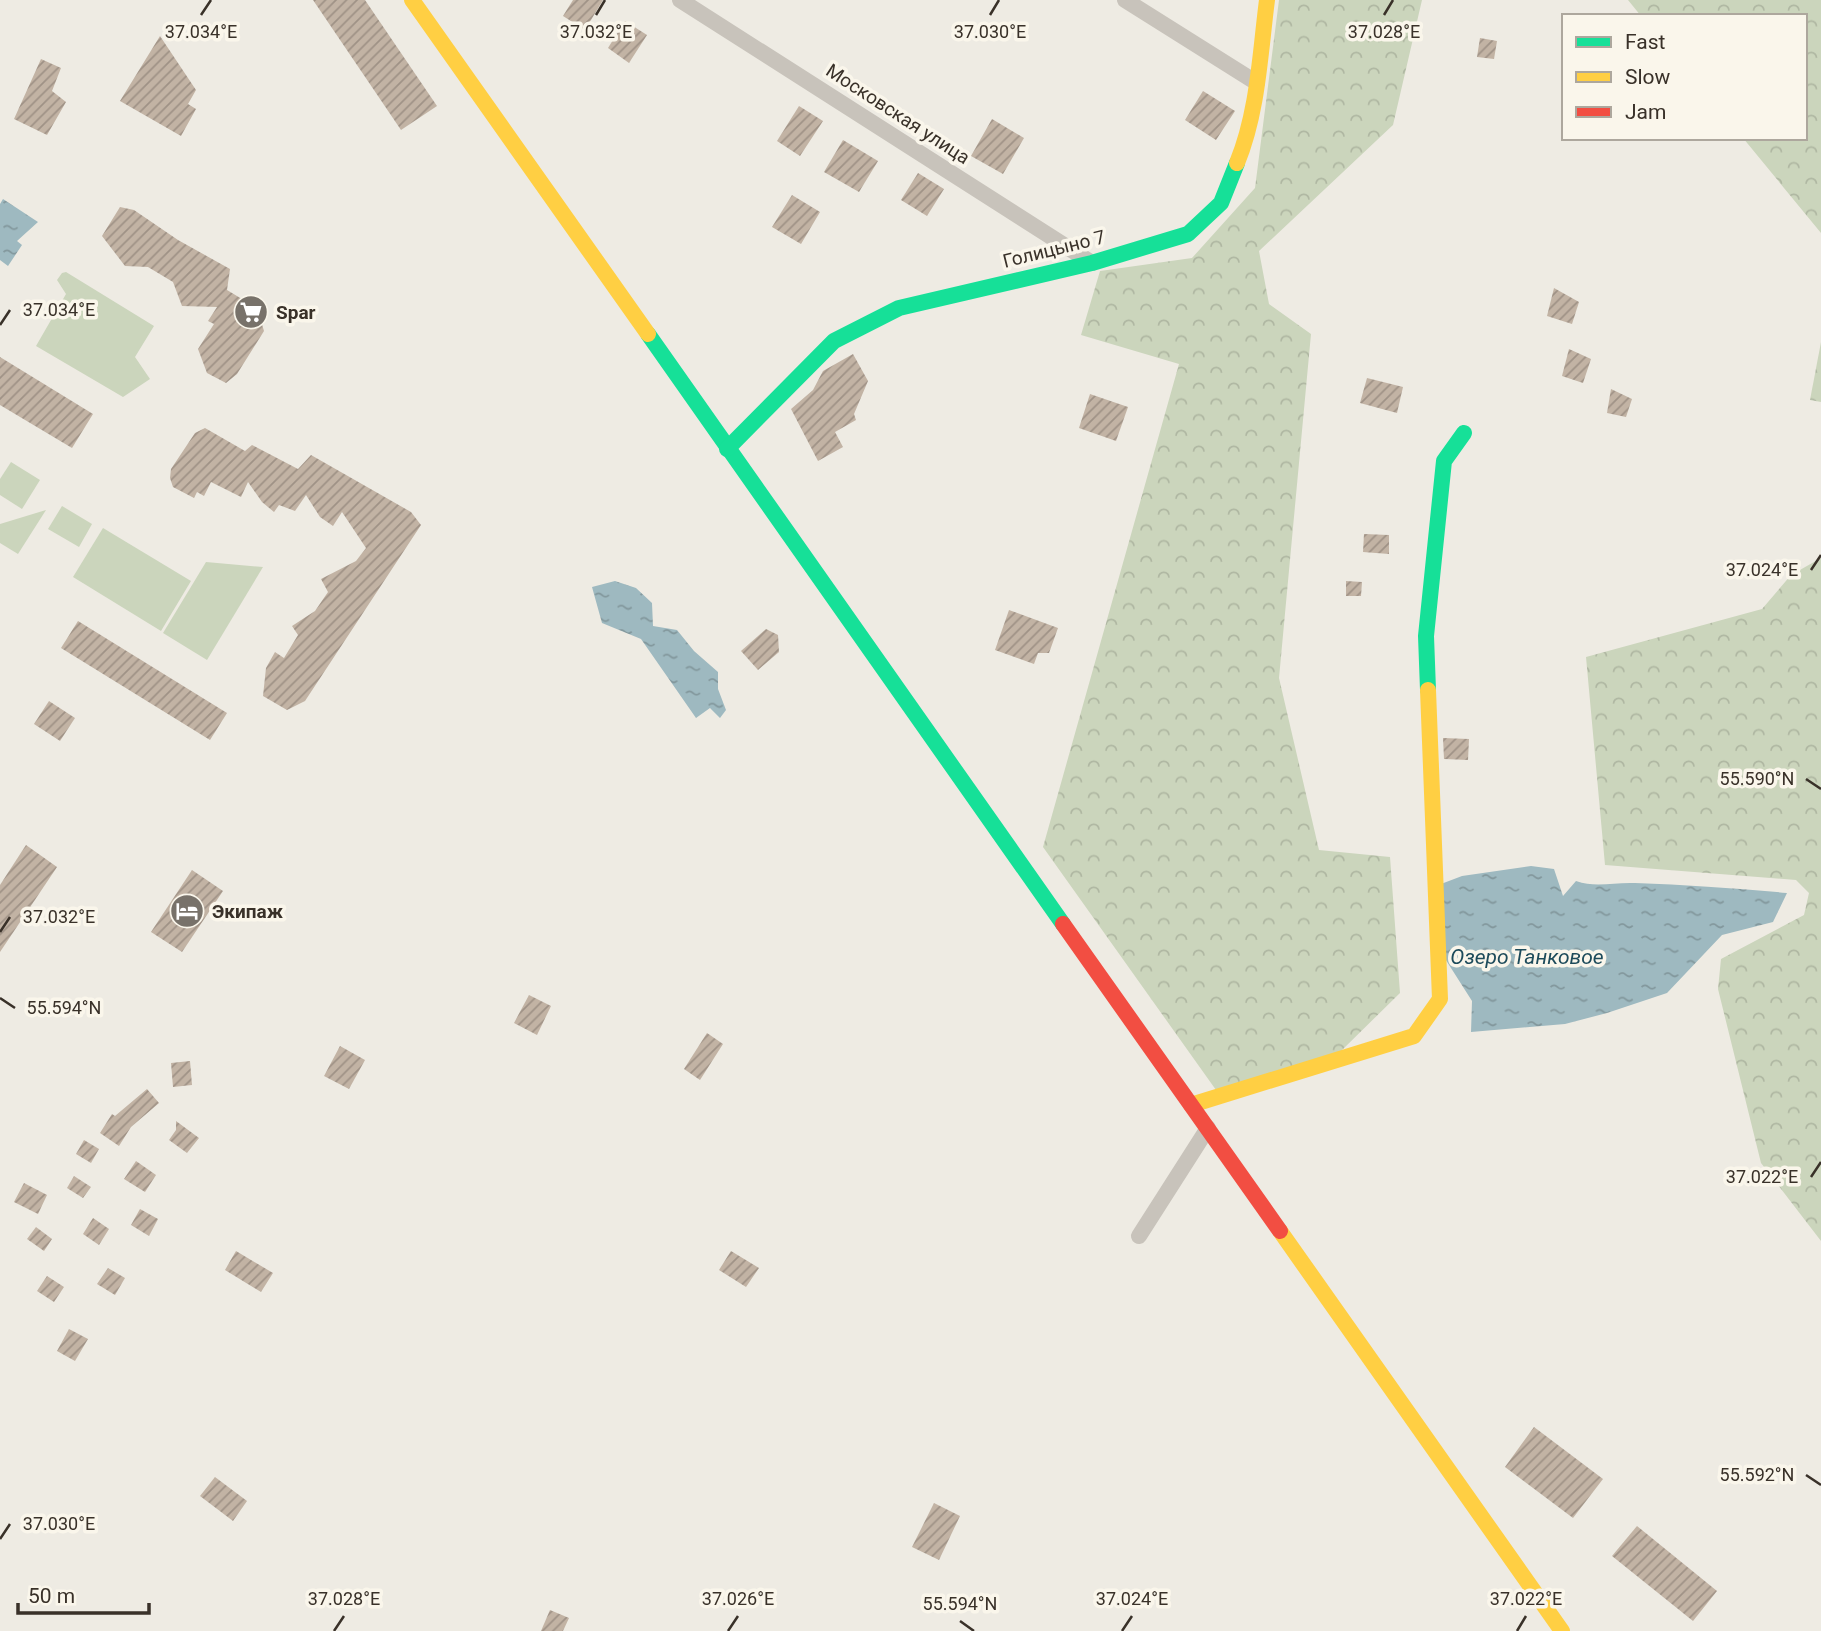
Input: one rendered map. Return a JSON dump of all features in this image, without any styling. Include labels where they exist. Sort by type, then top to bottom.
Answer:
[{"type":"street","points":[[412,0],[1562,1631]]},
{"type":"street","name":"Московская улица","points":[[680,0],[1092,263]]},
{"type":"street","points":[[1125,0],[1257,83]]},
{"type":"street","name":"Голицыно 7","points":[[727,449],[834,341],[899,308],[1092,263],[1188,234],[1221,203],[1245,143],[1257,83],[1267,0]]},
{"type":"street","points":[[1191,1105],[1414,1036],[1440,999],[1426,636],[1444,461],[1464,433]]},
{"type":"street","points":[[1139,1236],[1208,1128]]},
{"type":"green space","points":[[1279,0],[1422,0],[1393,125],[1259,251],[1269,304],[1311,334],[1279,678],[1319,850],[1390,857],[1400,993],[1339,1053],[1216,1090],[1043,847],[1179,364],[1081,335],[1100,271],[1192,258],[1255,188]]},
{"type":"green space","points":[[1628,0],[1821,0],[1821,233],[1745,140],[1807,140],[1807,14],[1639,14]]},
{"type":"green space","points":[[66,272],[154,326],[135,357],[150,379],[123,397],[36,346],[66,294],[57,280]]},
{"type":"green space","points":[[1821,342],[1821,402],[1810,400]]},
{"type":"green space","points":[[11,462],[40,480],[22,509],[0,495],[0,479]]},
{"type":"green space","points":[[62,506],[92,524],[79,547],[48,529]]},
{"type":"green space","points":[[46,510],[18,554],[0,543],[0,524]]},
{"type":"green space","points":[[103,528],[191,581],[161,631],[73,577]]},
{"type":"green space","points":[[1821,558],[1821,1241],[1761,1163],[1718,989],[1721,959],[1804,915],[1809,893],[1796,880],[1605,865],[1586,657],[1762,609],[1791,575]]},
{"type":"green space","points":[[206,562],[263,567],[207,660],[163,633]]},
{"type":"water","points":[[3,199],[38,222],[17,241],[22,245],[8,266],[0,260],[0,204]]},
{"type":"water","points":[[615,581],[636,588],[652,603],[653,626],[677,630],[694,651],[718,672],[718,689],[726,710],[720,718],[710,708],[696,718],[641,639],[602,623],[592,587]]},
{"type":"water","name":"Озеро Танковое","points":[[1531,866],[1554,869],[1563,896],[1576,881],[1591,884],[1654,884],[1787,893],[1773,922],[1722,935],[1667,993],[1565,1024],[1471,1032],[1472,1001],[1444,957],[1441,884],[1462,876]]},
{"type":"building","points":[[313,0],[365,0],[437,106],[401,130]]},
{"type":"building","points":[[573,0],[603,0],[585,30],[563,16]]},
{"type":"building","points":[[625,21],[647,35],[629,63],[608,48]]},
{"type":"building","points":[[160,36],[196,90],[188,104],[196,109],[181,136],[120,101]]},
{"type":"building","points":[[1480,38],[1497,41],[1494,59],[1477,57]]},
{"type":"building","points":[[41,59],[61,68],[52,91],[66,102],[47,135],[14,119]]},
{"type":"building","points":[[1203,91],[1235,111],[1216,140],[1185,120]]},
{"type":"building","points":[[799,106],[823,121],[800,156],[777,141]]},
{"type":"building","points":[[992,119],[1024,138],[1003,174],[971,156]]},
{"type":"building","points":[[843,140],[878,161],[859,192],[824,172]]},
{"type":"building","points":[[918,173],[944,189],[927,216],[901,200]]},
{"type":"building","points":[[792,195],[820,212],[801,244],[772,227]]},
{"type":"building","points":[[120,207],[134,210],[178,240],[230,269],[227,290],[257,308],[264,331],[237,374],[226,383],[207,373],[198,349],[214,324],[208,321],[217,307],[182,306],[173,282],[148,267],[125,266],[102,236]]},
{"type":"building","points":[[1554,288],[1579,302],[1572,324],[1547,316]]},
{"type":"building","points":[[1569,349],[1591,359],[1583,383],[1562,376]]},
{"type":"building","points":[[853,354],[868,381],[854,414],[856,420],[835,432],[843,447],[818,461],[791,409],[813,390],[823,371]]},
{"type":"building","points":[[0,357],[93,414],[72,448],[0,405]]},
{"type":"building","points":[[1367,378],[1403,387],[1397,413],[1360,403]]},
{"type":"building","points":[[1611,389],[1632,399],[1626,417],[1607,413]]},
{"type":"building","points":[[1090,394],[1128,407],[1116,441],[1079,428]]},
{"type":"building","points":[[205,428],[245,451],[252,445],[298,469],[311,455],[411,512],[421,525],[305,701],[287,710],[263,696],[266,668],[275,652],[284,658],[298,635],[292,626],[315,611],[328,592],[321,579],[356,561],[366,548],[342,512],[333,526],[320,517],[306,495],[295,511],[279,505],[274,512],[262,502],[248,482],[241,497],[211,482],[204,496],[197,492],[194,498],[173,487],[171,469],[195,433]]},
{"type":"building","points":[[1364,534],[1389,535],[1389,554],[1363,552]]},
{"type":"building","points":[[1346,581],[1362,582],[1361,596],[1346,596]]},
{"type":"building","points":[[1009,610],[1058,628],[1049,653],[1038,653],[1034,664],[995,650]]},
{"type":"building","points":[[78,621],[227,713],[210,740],[61,648]]},
{"type":"building","points":[[766,629],[778,635],[779,652],[758,670],[741,651]]},
{"type":"building","points":[[49,701],[75,718],[60,741],[34,724]]},
{"type":"building","points":[[1443,738],[1469,739],[1468,760],[1444,759]]},
{"type":"building","points":[[26,845],[57,867],[0,952],[0,885]]},
{"type":"building","name":"Экипаж","points":[[192,870],[223,891],[182,952],[151,932]]},
{"type":"building","points":[[529,995],[551,1006],[537,1035],[514,1023]]},
{"type":"building","points":[[707,1033],[723,1044],[700,1080],[684,1069]]},
{"type":"building","points":[[340,1046],[365,1060],[349,1089],[324,1076]]},
{"type":"building","points":[[190,1061],[192,1085],[173,1087],[171,1063]]},
{"type":"building","points":[[147,1089],[159,1103],[131,1127],[119,1146],[100,1133],[112,1114],[115,1116]]},
{"type":"building","points":[[176,1121],[199,1138],[187,1153],[169,1140],[176,1130]]},
{"type":"building","points":[[84,1140],[99,1149],[91,1163],[76,1154]]},
{"type":"building","points":[[136,1161],[156,1175],[145,1192],[124,1179]]},
{"type":"building","points":[[74,1176],[91,1187],[83,1198],[67,1188]]},
{"type":"building","points":[[24,1183],[47,1195],[38,1214],[14,1202]]},
{"type":"building","points":[[140,1209],[158,1219],[149,1236],[131,1225]]},
{"type":"building","points":[[93,1218],[109,1229],[99,1245],[83,1234]]},
{"type":"building","points":[[36,1227],[52,1239],[44,1251],[27,1239]]},
{"type":"building","points":[[236,1251],[273,1273],[261,1292],[225,1270]]},
{"type":"building","points":[[731,1251],[759,1268],[746,1287],[719,1270]]},
{"type":"building","points":[[108,1268],[125,1278],[115,1295],[97,1284]]},
{"type":"building","points":[[47,1276],[64,1287],[54,1302],[37,1291]]},
{"type":"building","points":[[69,1329],[88,1339],[75,1361],[57,1351]]},
{"type":"building","points":[[1534,1427],[1603,1479],[1573,1518],[1505,1467]]},
{"type":"building","points":[[215,1477],[247,1501],[233,1521],[200,1496]]},
{"type":"building","points":[[934,1503],[960,1516],[939,1560],[912,1547]]},
{"type":"building","points":[[1637,1526],[1717,1591],[1693,1621],[1612,1556]]},
{"type":"building","points":[[550,1610],[569,1618],[563,1631],[541,1631]]},
{"type":"traffic: fast","points":[[727,449],[834,341],[899,308],[1092,263],[1188,234],[1221,203],[1237,163]]},
{"type":"traffic: fast","points":[[648,334],[1063,924]]},
{"type":"traffic: fast","points":[[1428,690],[1426,636],[1444,461],[1464,433]]},
{"type":"traffic: slow","points":[[412,0],[648,334]]},
{"type":"traffic: slow","points":[[1237,163],[1254,103],[1267,0]]},
{"type":"traffic: slow","points":[[1191,1105],[1414,1036],[1440,999],[1428,690]]},
{"type":"traffic: slow","points":[[1280,1231],[1562,1631]]},
{"type":"traffic: jam","points":[[1063,924],[1280,1231]]},
{"type":"place","name":"Spar","points":[[251,312]]},
{"type":"place","name":"Экипаж","points":[[187,911]]}]
